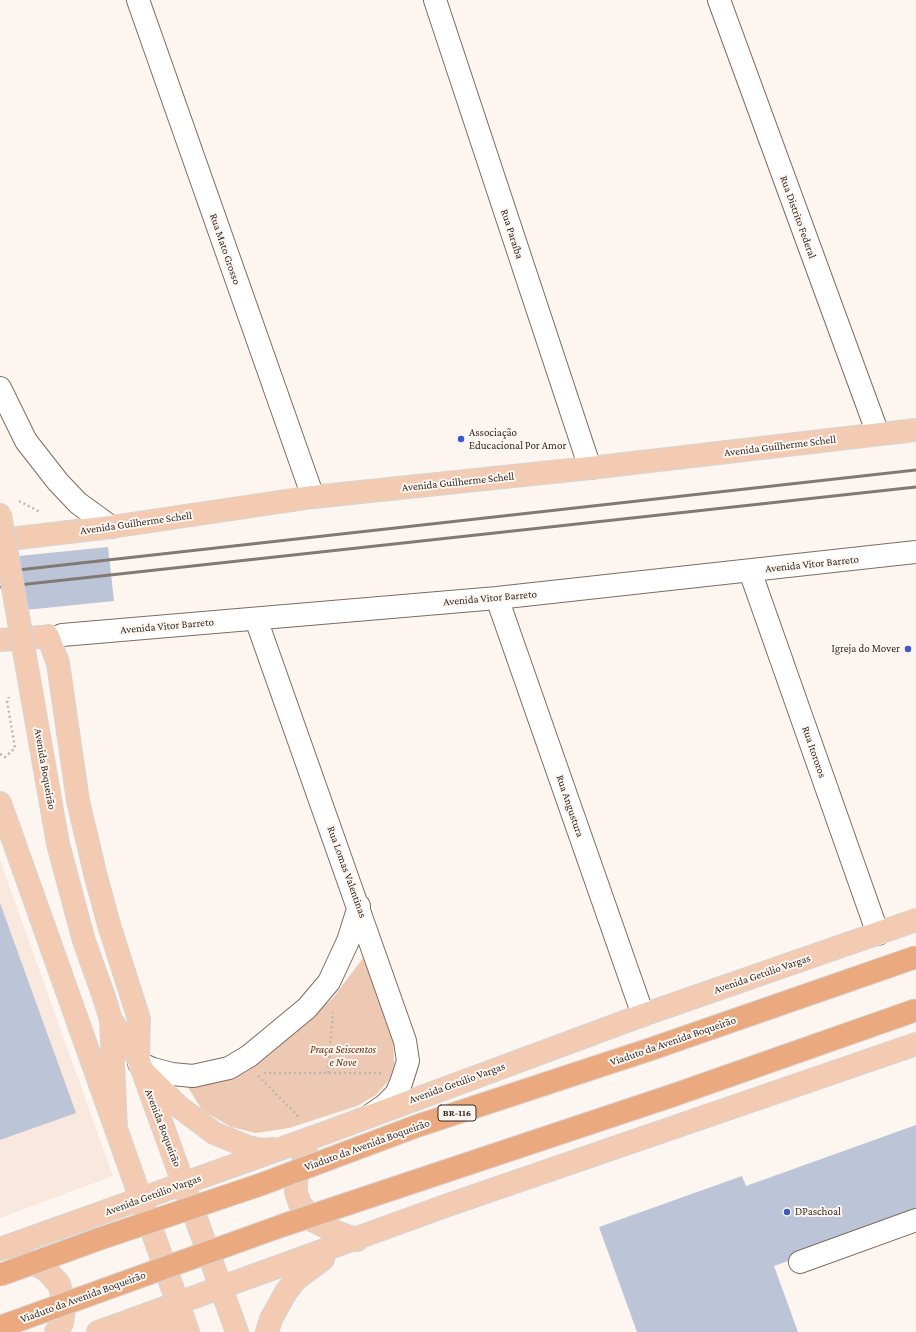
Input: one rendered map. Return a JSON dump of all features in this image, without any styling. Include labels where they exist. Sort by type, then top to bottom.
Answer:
[{"type":"highway","name":"Viaduto da Avenida Boqueirão","points":[[0,1275],[99,1239],[262,1184],[418,1126],[651,1049],[916,957]]},
{"type":"highway","name":"Viaduto da Avenida Boqueirão","points":[[0,1327],[280,1226],[671,1096],[916,1010]]},
{"type":"main road","name":"Avenida Guilherme Schell","points":[[0,540],[110,527],[313,498],[590,468],[916,430]]},
{"type":"main road","name":"Avenida Boqueirão","points":[[6,506],[58,844],[84,941],[112,1020],[139,1064],[184,1183],[237,1332]]},
{"type":"main road","points":[[0,640],[55,636],[70,751],[87,838],[109,925],[140,1019],[139,1064],[178,1106],[214,1133],[248,1147],[261,1150],[280,1149]]},
{"type":"main road","points":[[0,803],[119,1138],[124,1166],[119,1194],[112,1204],[94,1216]]},
{"type":"main road","name":"Avenida Getúlio Vargas","points":[[0,1249],[142,1200],[184,1183],[322,1134],[643,1015],[916,920]]},
{"type":"main road","name":"Avenida Boqueirão","points":[[112,1020],[119,1138],[188,1332]]},
{"type":"main road","points":[[98,1332],[357,1240],[448,1205],[916,1044]]},
{"type":"main road","points":[[322,1134],[302,1161],[298,1172],[296,1192],[300,1204],[314,1221],[357,1240]]},
{"type":"main road","points":[[267,1332],[279,1303],[296,1279],[319,1261],[357,1240]]},
{"type":"main road","points":[[0,1249],[46,1270],[59,1284],[65,1304],[62,1323],[56,1332]]},
{"type":"main road","points":[[132,1320],[149,1321],[173,1332]]},
{"type":"street","name":"Rua Mato Grosso","points":[[138,0],[313,498]]},
{"type":"street","name":"Rua Paraíba","points":[[435,0],[590,468]]},
{"type":"street","name":"Rua Distrito Federal","points":[[719,0],[878,434]]},
{"type":"street","points":[[0,388],[26,441],[78,503],[110,527]]},
{"type":"street","name":"Avenida Vitor Barreto","points":[[55,636],[497,598],[916,552]]},
{"type":"street","name":"Rua Itororos","points":[[750,571],[878,934]]},
{"type":"street","name":"Rua Angustura","points":[[497,598],[643,1015]]},
{"type":"street","name":"Rua Lomas Valentinas","points":[[256,619],[359,906],[405,1041],[408,1061],[406,1072],[396,1094],[385,1105],[369,1116]]},
{"type":"street","points":[[139,1064],[167,1072],[193,1076],[229,1068],[249,1056],[307,1008],[329,982],[348,941],[359,906]]},
{"type":"street","points":[[800,1262],[916,1220]]},
{"type":"path","points":[[6,506],[18,501],[45,516],[54,534]]},
{"type":"path","points":[[0,754],[5,756],[15,748],[7,701],[10,695]]},
{"type":"path","points":[[328,1073],[333,1011]]},
{"type":"path","points":[[294,1122],[301,1120],[255,1073],[384,1073],[381,1080]]},
{"type":"shaded area","points":[[0,860],[113,1176],[0,1218]]},
{"type":"green space","name":"Praça Seiscentos e Nove","points":[[363,958],[393,1034],[394,1064],[389,1080],[376,1095],[357,1106],[289,1128],[256,1133],[231,1127],[202,1110],[186,1084],[217,1081],[244,1073],[264,1059],[333,998]]},
{"type":"building","points":[[108,547],[114,601],[25,610],[19,556]]},
{"type":"building","points":[[0,903],[76,1113],[0,1140]]},
{"type":"building","points":[[916,1125],[916,1215],[774,1266],[798,1332],[637,1332],[599,1227],[742,1176],[746,1186]]},
{"type":"railway","points":[[0,572],[916,470]]},
{"type":"railway","points":[[0,587],[916,487]]},
{"type":"place","name":"Associação Educacional Por Amor","points":[[461,439]]},
{"type":"place","name":"Igreja do Mover","points":[[908,649]]},
{"type":"place","name":"DPaschoal","points":[[787,1212]]}]
